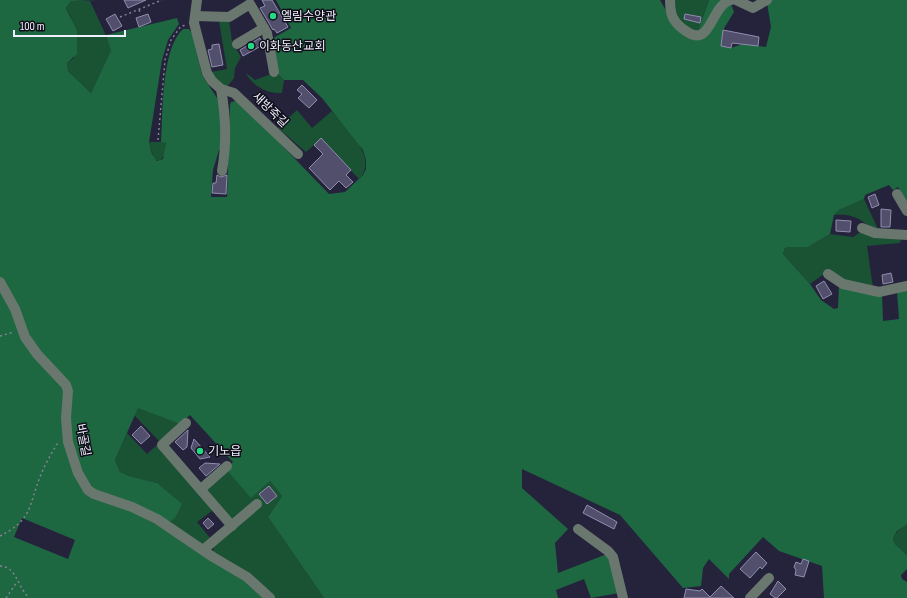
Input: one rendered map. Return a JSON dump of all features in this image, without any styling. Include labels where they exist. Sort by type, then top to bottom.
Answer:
[{"type":"lane","name":"새방죽길","points":[[197,0],[195,20],[207,73],[212,81],[221,89],[234,93],[298,154]]},
{"type":"lane","points":[[662,0],[680,27],[690,35],[698,36],[707,29],[720,6],[731,0]]},
{"type":"lane","points":[[670,0],[670,14]]},
{"type":"lane","points":[[736,0],[753,8],[767,0]]},
{"type":"lane","points":[[195,20],[229,17],[250,4],[267,33],[274,72]]},
{"type":"lane","points":[[237,44],[264,28]]},
{"type":"lane","points":[[221,89],[225,112],[226,141],[222,171]]},
{"type":"lane","points":[[897,194],[907,211]]},
{"type":"lane","points":[[862,228],[875,233],[907,235]]},
{"type":"lane","points":[[828,274],[843,284],[879,292],[907,286]]},
{"type":"lane","name":"바골길","points":[[0,282],[15,309],[25,337],[37,354],[66,385],[68,391],[66,430],[74,463],[88,490],[94,494],[145,512],[246,577],[270,598]]},
{"type":"lane","points":[[186,423],[162,444],[232,526]]},
{"type":"lane","points":[[201,489],[227,466]]},
{"type":"lane","points":[[203,550],[257,504]]},
{"type":"lane","points":[[578,529],[613,556],[623,598]]},
{"type":"lane","points":[[750,598],[769,578]]},
{"type":"path","points":[[120,18],[162,0]]},
{"type":"path","points":[[135,7],[136,11]]},
{"type":"path","points":[[139,10],[141,14]]},
{"type":"path","points":[[158,140],[165,60],[171,40],[181,26],[195,20]]},
{"type":"path","points":[[0,336],[21,328]]},
{"type":"path","points":[[0,536],[24,519],[30,509],[44,466],[66,430]]},
{"type":"path","points":[[0,566],[6,566],[13,571],[22,591],[29,598]]},
{"type":"path","points":[[6,598],[17,582]]},
{"type":"green space","points":[[0,0],[98,0],[71,1],[66,8],[77,31],[77,54],[67,63],[68,71],[91,93],[111,50],[106,35],[177,18],[179,24],[168,40],[162,60],[149,142],[152,154],[157,161],[163,159],[166,143],[161,142],[164,82],[167,66],[176,38],[183,29],[189,29],[192,33],[202,75],[221,104],[222,151],[219,150],[213,170],[211,197],[227,197],[231,102],[236,101],[242,104],[329,194],[345,192],[363,175],[366,169],[366,160],[363,150],[322,98],[303,80],[284,80],[279,75],[270,40],[291,28],[276,0],[660,0],[668,14],[693,38],[721,9],[731,4],[734,12],[723,30],[721,46],[731,48],[742,44],[766,47],[771,27],[767,3],[769,0],[907,0],[907,203],[898,187],[893,190],[889,185],[865,195],[864,199],[839,210],[834,215],[830,234],[808,247],[785,248],[783,254],[810,284],[821,300],[834,309],[838,308],[839,285],[882,295],[883,321],[899,319],[897,292],[907,289],[907,524],[897,531],[893,538],[895,544],[907,555],[907,569],[901,575],[902,579],[907,582],[907,598],[824,598],[822,566],[779,551],[763,537],[729,574],[729,579],[709,559],[703,568],[701,586],[683,588],[620,515],[522,469],[522,488],[568,529],[555,543],[558,573],[607,554],[619,593],[591,598],[584,579],[556,590],[558,598],[324,598],[268,517],[282,496],[270,481],[251,498],[226,469],[233,462],[190,415],[180,424],[138,408],[115,460],[120,472],[129,476],[157,483],[182,504],[175,518],[168,523],[89,488],[69,440],[71,396],[39,353],[0,279]]},
{"type":"green space","points":[[672,0],[709,0],[697,34],[678,22]]},
{"type":"green space","points":[[709,0],[724,0],[704,30],[697,34]]},
{"type":"green space","points":[[71,1],[90,1],[110,44],[111,50],[91,93],[68,71],[67,63],[74,58],[71,17],[66,8]]},
{"type":"green space","points":[[229,19],[232,42],[241,57],[235,68],[234,78],[226,88],[222,87],[211,72],[227,69],[219,21]]},
{"type":"green space","points":[[246,73],[255,80],[271,74],[279,75],[284,80],[282,93],[266,91],[252,82]]},
{"type":"green space","points":[[297,110],[312,128],[332,111],[352,134],[363,152],[365,162],[364,171],[359,179],[321,139],[306,152],[278,128]]},
{"type":"green space","points":[[149,142],[166,142],[165,154],[160,161],[154,159]]},
{"type":"green space","points":[[864,199],[879,231],[854,217],[848,215],[834,215],[839,210]]},
{"type":"green space","points":[[862,231],[901,238],[900,243],[867,246],[873,288],[845,282],[828,271],[810,284],[783,254],[785,248],[808,247],[830,234],[853,237]]},
{"type":"green space","points":[[0,289],[65,391],[63,428],[81,484],[130,509],[177,536],[268,598],[0,598]],"holes":[[[22,518],[75,540],[68,559],[14,537]]]},
{"type":"green space","points":[[138,407],[180,424],[160,442],[134,415]]},
{"type":"green space","points":[[127,433],[147,454],[157,445],[213,510],[197,522],[211,539],[203,545],[168,523],[157,483],[129,476],[120,472],[115,460]]},
{"type":"green space","points":[[226,469],[270,481],[282,496],[268,517],[324,598],[273,598],[214,553],[213,547],[232,520],[204,489]]},
{"type":"green space","points":[[904,524],[907,524],[907,555],[895,544],[893,537]]},
{"type":"building","points":[[124,0],[146,0],[128,8]]},
{"type":"building","points":[[262,0],[272,0],[288,27],[277,33],[274,29],[273,30],[260,8],[265,6]]},
{"type":"building","points":[[115,14],[122,26],[113,31],[106,19]]},
{"type":"building","points":[[148,14],[151,22],[139,27],[136,18]]},
{"type":"building","points":[[685,14],[701,17],[700,23],[684,19]]},
{"type":"building","points":[[723,30],[759,37],[758,46],[732,43],[731,48],[721,46]]},
{"type":"building","points":[[260,38],[263,45],[243,56],[240,50]]},
{"type":"building","points":[[219,44],[223,65],[212,67],[208,50],[212,49],[212,45]]},
{"type":"building","points":[[302,85],[317,100],[309,108],[298,98],[302,94],[297,90]]},
{"type":"building","points":[[321,138],[351,170],[346,175],[353,182],[346,188],[339,181],[330,190],[309,168],[323,154],[314,145]]},
{"type":"building","points":[[217,175],[221,177],[227,175],[226,194],[212,193],[213,183],[216,183]]},
{"type":"building","points":[[875,194],[879,205],[872,208],[868,197]]},
{"type":"building","points":[[881,209],[891,210],[890,227],[881,227]]},
{"type":"building","points":[[836,220],[851,221],[850,232],[836,231]]},
{"type":"building","points":[[891,273],[893,282],[883,284],[882,275]]},
{"type":"building","points":[[824,281],[832,294],[823,299],[816,286]]},
{"type":"building","points":[[141,426],[150,436],[141,444],[132,435]]},
{"type":"building","points":[[188,430],[187,447],[183,450],[175,442]]},
{"type":"building","points":[[194,439],[210,457],[200,459],[191,448]]},
{"type":"building","points":[[205,463],[220,464],[206,476],[199,468]]},
{"type":"building","points":[[269,486],[277,496],[267,504],[259,494]]},
{"type":"building","points":[[587,505],[617,522],[614,529],[583,513]]},
{"type":"building","points":[[208,518],[214,524],[208,529],[203,523]]},
{"type":"building","points":[[756,552],[767,563],[762,569],[760,567],[750,578],[740,569]]},
{"type":"building","points":[[803,559],[809,561],[804,577],[795,575],[796,570],[794,567],[796,562],[801,564]]},
{"type":"building","points":[[778,581],[786,589],[777,598],[775,598],[770,594]]},
{"type":"building","points":[[721,586],[734,598],[684,598],[686,589],[700,591],[702,589],[710,597]]},
{"type":"place","name":"엘림수양관","points":[[273,16]]},
{"type":"place","name":"이화동산교회","points":[[251,46]]},
{"type":"place","name":"기노읍","points":[[200,451]]}]
